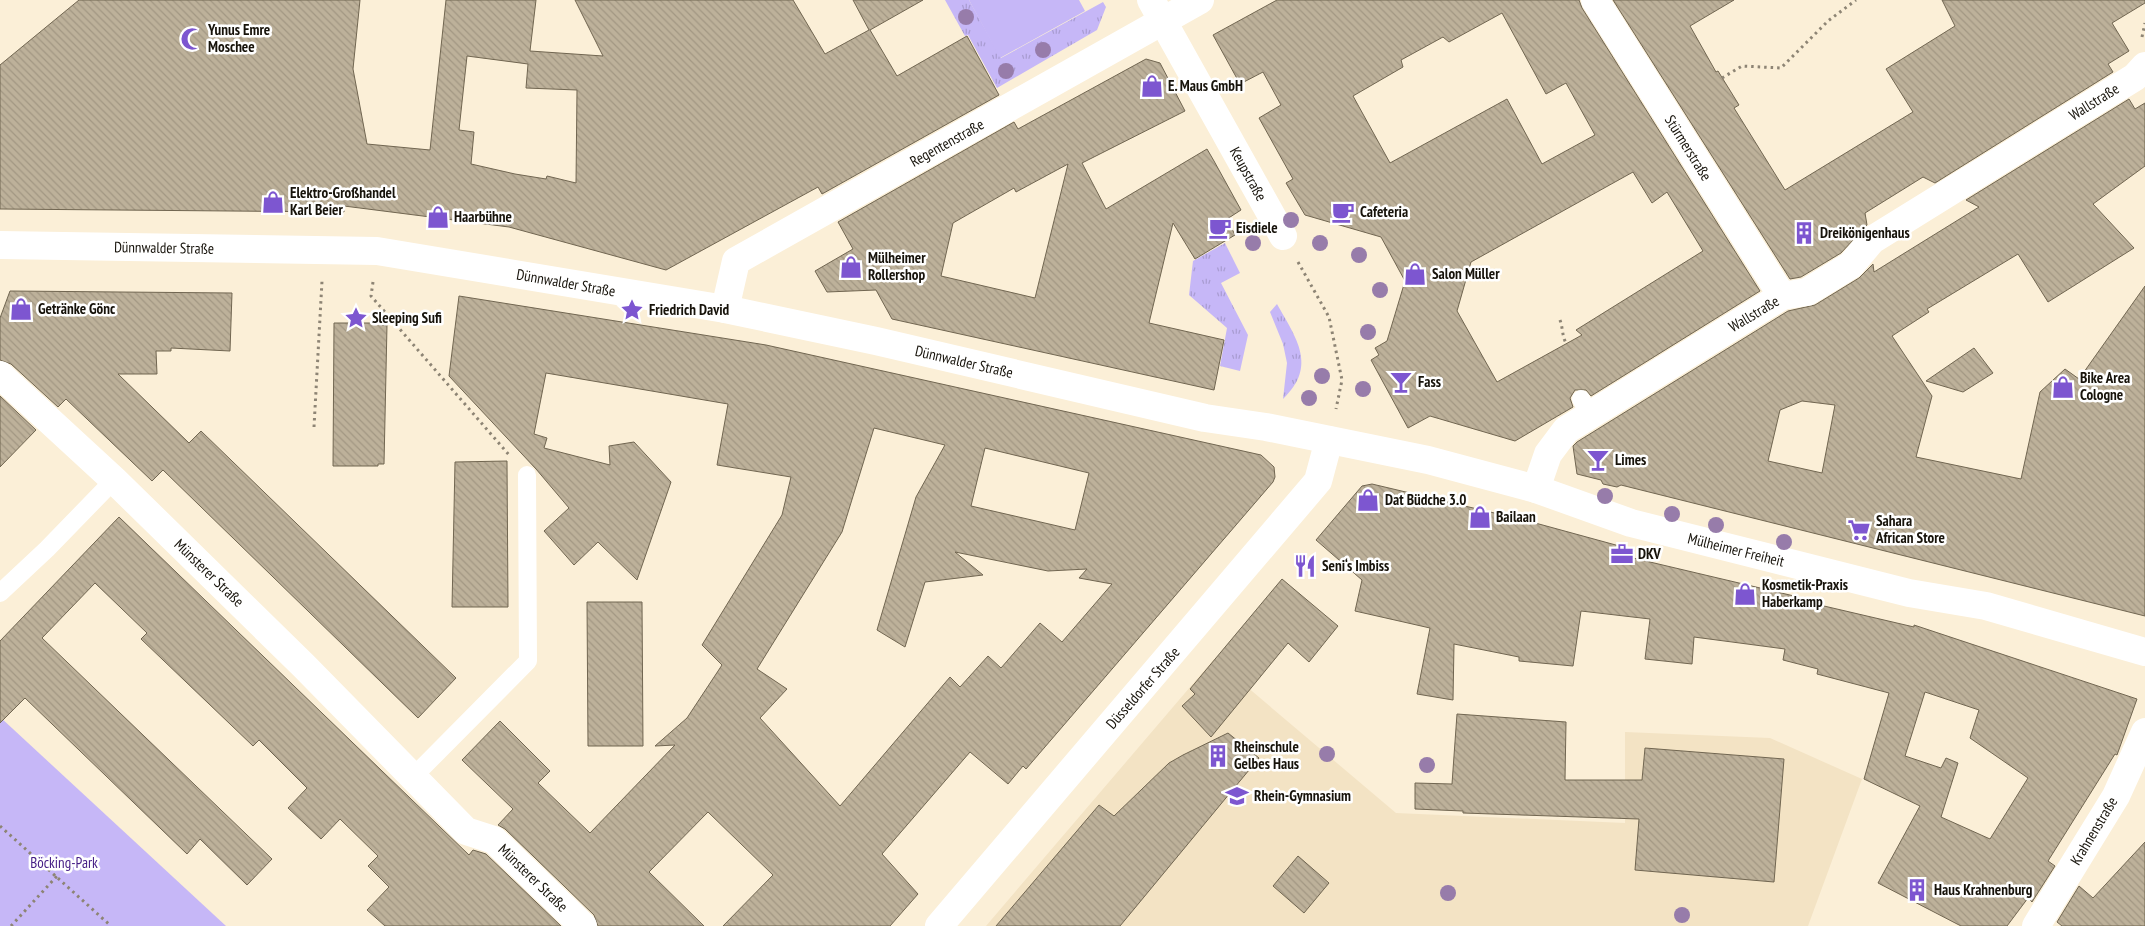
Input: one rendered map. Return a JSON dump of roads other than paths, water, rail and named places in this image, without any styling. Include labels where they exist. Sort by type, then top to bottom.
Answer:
[{"type":"street","name":"Regentenstraße","points":[[725,309],[736,261],[1157,10],[1200,0]]},
{"type":"street","name":"Stürmerstraße","points":[[1596,0],[1782,296]]},
{"type":"street","name":"Keupstraße","points":[[1157,10],[1283,236]]},
{"type":"street","name":"Wallstraße","points":[[1536,489],[1548,454],[1586,407],[1782,296],[1807,292],[1851,265],[1872,240],[2135,77],[2145,66]]},
{"type":"street","name":"Dünnwalder Straße","points":[[0,245],[377,251],[725,309],[876,341],[1205,418],[1266,427],[1329,440]]},
{"type":"street","name":"Münsterer Straße","points":[[0,374],[114,480],[304,666],[466,831],[494,840],[583,926]]},
{"type":"street","name":"Mülheimer Freiheit","points":[[1329,440],[1400,454],[1536,489],[1632,523],[1909,594],[1986,606],[2145,652]]},
{"type":"street","name":"Düsseldorfer Straße","points":[[939,926],[1318,481],[1329,440]]},
{"type":"street","name":"Krahnenstraße","points":[[2037,925],[2116,796],[2145,732]]},
{"type":"lane","points":[[412,778],[528,661],[527,475]]},
{"type":"lane","points":[[0,592],[47,550],[114,480]]},
{"type":"place","name":"Yunus Emre Moschee","points":[[192,39]]},
{"type":"place","name":"E. Maus GmbH","points":[[1152,86]]},
{"type":"place","name":"Elektro-Großhandel Karl Beier","points":[[273,202]]},
{"type":"place","name":"Cafeteria","points":[[1343,212]]},
{"type":"place","name":"Haarbühne","points":[[438,217]]},
{"type":"place","name":"Eisdiele","points":[[1220,228]]},
{"type":"place","name":"Dreikönigenhaus","points":[[1804,233]]},
{"type":"place","name":"Mülheimer Rollershop","points":[[851,267]]},
{"type":"place","name":"Salon Müller","points":[[1415,274]]},
{"type":"place","name":"Getränke Gönc","points":[[21,309]]},
{"type":"place","name":"Friedrich David","points":[[632,310]]},
{"type":"place","name":"Sleeping Sufi","points":[[356,318]]},
{"type":"place","name":"Fass","points":[[1401,382]]},
{"type":"place","name":"Bike Area Cologne","points":[[2063,387]]},
{"type":"place","name":"Limes","points":[[1598,460]]},
{"type":"place","name":"Dat Büdche 3.0","points":[[1368,500]]},
{"type":"place","name":"Bailaan","points":[[1480,517]]},
{"type":"place","name":"Sahara African Store","points":[[1859,530]]},
{"type":"place","name":"DKV","points":[[1622,554]]},
{"type":"place","name":"Seni‘s Imbiss","points":[[1305,566]]},
{"type":"place","name":"Kosmetik-Praxis Haberkamp","points":[[1745,594]]},
{"type":"place","name":"Rheinschule Gelbes Haus","points":[[1218,756]]},
{"type":"place","name":"Rhein-Gymnasium","points":[[1237,796]]},
{"type":"place","name":"Haus Krahnenburg","points":[[1917,890]]},
{"type":"park label","name":"Böcking-Park","points":[[64,863]]}]
